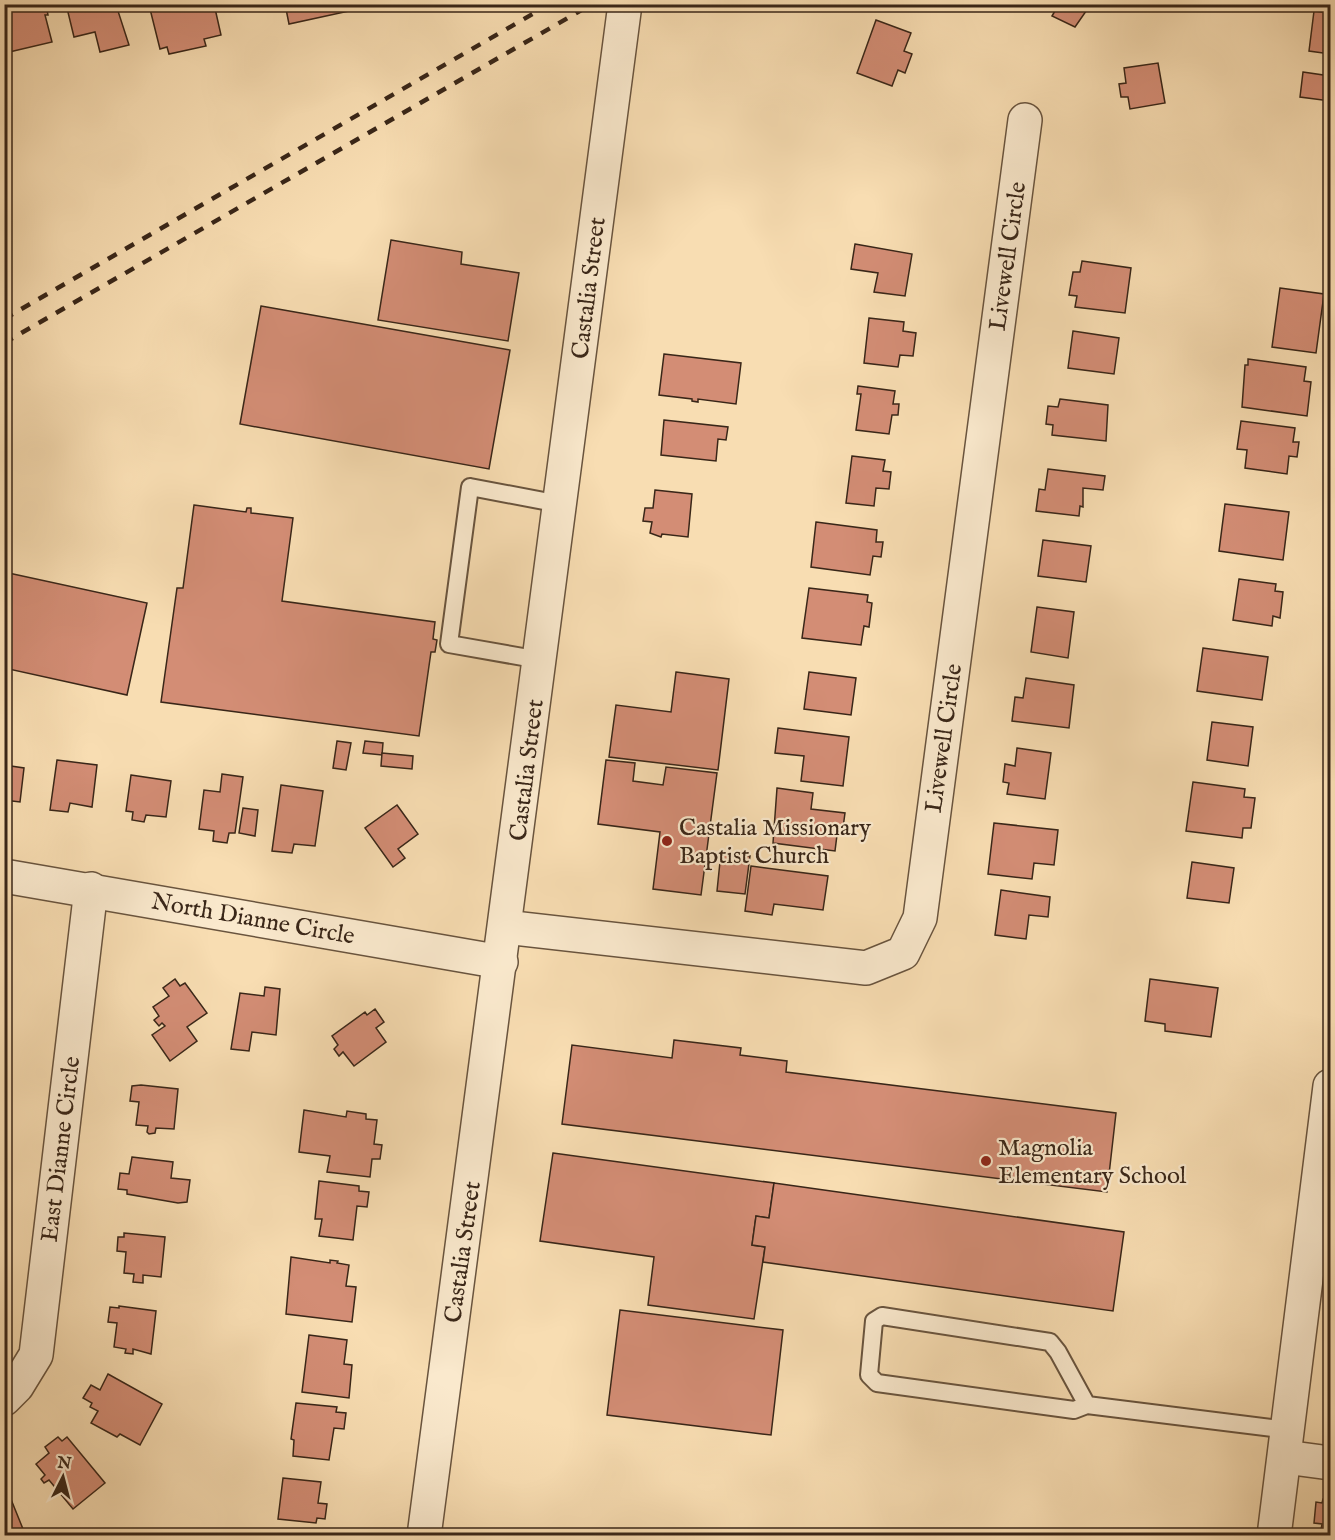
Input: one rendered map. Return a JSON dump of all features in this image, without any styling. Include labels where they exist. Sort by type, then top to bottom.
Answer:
[{"type":"street","name":"Castalia Street","points":[[424,1536],[625,4]]},
{"type":"street","name":"Livewell Circle","points":[[505,927],[866,968],[903,953],[920,918],[1025,120]]},
{"type":"street","name":"North Dianne Circle","points":[[4,876],[91,889],[501,962]]},
{"type":"street","name":"East Dianne Circle","points":[[4,1399],[16,1386],[36,1355],[91,889]]},
{"type":"street","points":[[1274,1536],[1328,1133],[1330,1086]]},
{"type":"street","points":[[1286,1444],[1330,1463]]},
{"type":"lane","points":[[540,660],[449,644],[464,519],[470,487],[560,504]]},
{"type":"lane","points":[[1087,1405],[1058,1352],[1050,1342],[882,1316],[874,1321],[869,1375],[877,1383],[1074,1410],[1087,1405],[1286,1444]]},
{"type":"building","points":[[18,4],[19,11],[43,5],[44,10],[47,10],[48,15],[45,15],[52,42],[5,53],[6,6]]},
{"type":"building","points":[[66,4],[120,4],[117,8],[129,45],[100,52],[95,32],[74,37]]},
{"type":"building","points":[[214,4],[221,35],[204,39],[206,46],[169,54],[167,47],[160,49],[149,5]]},
{"type":"building","points":[[285,4],[362,4],[363,8],[289,24]]},
{"type":"building","points":[[1045,4],[1091,4],[1075,27],[1052,16],[1055,11]]},
{"type":"building","points":[[1314,11],[1330,13],[1330,54],[1309,51]]},
{"type":"building","points":[[876,20],[911,33],[904,51],[912,54],[905,73],[898,70],[892,86],[857,73]]},
{"type":"building","points":[[1158,63],[1165,103],[1130,109],[1128,97],[1121,97],[1119,84],[1126,83],[1124,68]]},
{"type":"building","points":[[1303,72],[1330,76],[1330,101],[1300,97]]},
{"type":"building","points":[[391,240],[462,252],[461,264],[519,273],[508,341],[378,320]]},
{"type":"building","points":[[855,244],[912,254],[905,296],[874,292],[878,273],[851,269]]},
{"type":"building","points":[[1082,261],[1131,268],[1125,313],[1075,307],[1077,296],[1069,295],[1073,272],[1080,272]]},
{"type":"building","points":[[1280,288],[1324,294],[1316,353],[1272,347]]},
{"type":"building","points":[[261,306],[510,350],[489,469],[240,424]]},
{"type":"building","points":[[869,318],[904,322],[903,331],[916,333],[913,356],[900,355],[898,367],[864,363]]},
{"type":"building","points":[[1073,331],[1119,338],[1114,374],[1068,368]]},
{"type":"building","points":[[664,354],[741,363],[736,404],[698,399],[698,402],[692,399],[659,395]]},
{"type":"building","points":[[1248,359],[1306,367],[1304,381],[1311,382],[1307,416],[1242,407],[1245,365],[1248,365]]},
{"type":"building","points":[[858,386],[895,391],[893,404],[899,404],[898,415],[892,415],[889,434],[856,430],[861,394],[857,394]]},
{"type":"building","points":[[1060,399],[1108,405],[1106,441],[1052,435],[1053,425],[1046,424],[1048,406],[1058,407]]},
{"type":"building","points":[[664,420],[728,427],[726,440],[718,439],[716,461],[661,455]]},
{"type":"building","points":[[1241,421],[1295,428],[1293,442],[1299,442],[1297,457],[1289,456],[1287,474],[1245,468],[1247,450],[1237,449]]},
{"type":"building","points":[[852,456],[885,460],[883,471],[891,472],[889,489],[876,488],[874,506],[846,503]]},
{"type":"building","points":[[1048,469],[1105,476],[1103,490],[1083,488],[1083,507],[1080,506],[1079,516],[1036,511],[1039,489],[1045,490]]},
{"type":"building","points":[[655,490],[692,494],[688,537],[662,534],[661,537],[650,533],[652,522],[643,521],[645,508],[653,508]]},
{"type":"building","points":[[1225,504],[1289,512],[1283,560],[1219,551]]},
{"type":"building","points":[[194,505],[246,512],[247,508],[251,508],[251,513],[293,518],[282,601],[435,622],[433,639],[437,640],[435,652],[431,652],[419,736],[161,702],[177,588],[183,588]]},
{"type":"building","points":[[816,522],[877,530],[876,542],[883,542],[881,557],[873,556],[870,575],[811,567]]},
{"type":"building","points":[[1043,540],[1091,546],[1086,582],[1038,576]]},
{"type":"building","points":[[4,572],[147,603],[127,695],[4,668]]},
{"type":"building","points":[[1239,579],[1276,584],[1275,591],[1283,592],[1280,618],[1273,616],[1272,626],[1233,620]]},
{"type":"building","points":[[809,588],[868,595],[867,602],[872,603],[869,627],[864,626],[861,645],[802,638]]},
{"type":"building","points":[[1037,607],[1074,612],[1068,658],[1031,652]]},
{"type":"building","points":[[1203,648],[1268,657],[1262,700],[1197,691]]},
{"type":"building","points":[[676,672],[729,679],[718,770],[609,757],[616,705],[671,712]]},
{"type":"building","points":[[809,672],[856,678],[851,715],[804,709]]},
{"type":"building","points":[[1026,678],[1074,685],[1069,728],[1012,721],[1015,697],[1023,698]]},
{"type":"building","points":[[1212,722],[1253,727],[1248,766],[1207,760]]},
{"type":"building","points":[[778,728],[849,737],[843,786],[801,781],[804,756],[775,753]]},
{"type":"building","points":[[337,741],[351,743],[346,770],[333,768]]},
{"type":"building","points":[[365,741],[383,743],[382,755],[363,753]]},
{"type":"building","points":[[1017,748],[1051,753],[1045,799],[1007,794],[1009,783],[1003,782],[1005,764],[1015,766]]},
{"type":"building","points":[[382,753],[413,756],[412,769],[381,766]]},
{"type":"building","points":[[57,760],[97,765],[92,807],[70,803],[68,812],[50,810]]},
{"type":"building","points":[[606,760],[635,763],[633,781],[663,785],[666,767],[717,773],[701,895],[653,889],[660,832],[598,824]]},
{"type":"building","points":[[4,765],[24,768],[20,802],[4,800]]},
{"type":"building","points":[[222,774],[243,777],[235,833],[229,833],[227,843],[213,841],[214,831],[199,829],[204,790],[220,792]]},
{"type":"building","points":[[131,775],[171,781],[166,817],[146,815],[144,822],[132,820],[133,812],[126,811]]},
{"type":"building","points":[[1193,782],[1245,789],[1244,797],[1255,798],[1251,828],[1243,828],[1242,838],[1186,831]]},
{"type":"building","points":[[281,785],[323,791],[315,846],[294,844],[292,853],[272,851]]},
{"type":"building","points":[[777,788],[813,793],[811,809],[845,813],[842,835],[837,835],[835,851],[773,843]]},
{"type":"building","points":[[397,805],[418,834],[398,849],[405,858],[393,867],[365,828]]},
{"type":"building","points":[[243,808],[258,810],[255,836],[239,833]]},
{"type":"building","points":[[994,823],[1058,830],[1054,865],[1034,863],[1032,879],[988,874]]},
{"type":"building","points":[[721,852],[750,856],[745,894],[717,891]]},
{"type":"building","points":[[1192,862],[1234,868],[1229,903],[1187,898]]},
{"type":"building","points":[[751,866],[828,876],[823,910],[774,904],[772,915],[745,911]]},
{"type":"building","points":[[1001,890],[1050,897],[1048,917],[1029,915],[1026,939],[995,935]]},
{"type":"building","points":[[175,979],[180,986],[185,983],[207,1013],[187,1027],[197,1041],[170,1061],[152,1035],[165,1026],[162,1023],[159,1026],[154,1020],[159,1016],[153,1007],[169,996],[163,988]]},
{"type":"building","points":[[1150,979],[1218,988],[1211,1037],[1165,1031],[1165,1024],[1145,1021]]},
{"type":"building","points":[[265,987],[280,989],[276,1035],[252,1032],[249,1051],[231,1049],[240,993],[264,996]]},
{"type":"building","points":[[375,1009],[384,1022],[376,1028],[386,1042],[354,1066],[343,1052],[339,1056],[334,1049],[338,1045],[332,1036],[365,1012],[367,1015]]},
{"type":"building","points":[[674,1040],[741,1048],[740,1055],[787,1061],[786,1072],[1116,1113],[1107,1192],[562,1124],[572,1045],[672,1058]]},
{"type":"building","points":[[132,1086],[178,1089],[174,1129],[156,1128],[155,1133],[149,1134],[148,1126],[136,1125],[139,1102],[130,1101]]},
{"type":"building","points":[[304,1110],[346,1117],[347,1111],[366,1114],[366,1119],[377,1120],[374,1144],[382,1145],[380,1159],[372,1159],[370,1177],[327,1172],[330,1156],[299,1152]]},
{"type":"building","points":[[553,1153],[774,1183],[769,1218],[756,1216],[752,1245],[765,1247],[754,1319],[648,1305],[654,1257],[540,1241]]},
{"type":"building","points":[[132,1157],[173,1162],[171,1178],[190,1180],[187,1202],[178,1203],[127,1194],[127,1190],[118,1189],[120,1173],[129,1174]]},
{"type":"building","points":[[319,1181],[359,1186],[359,1191],[369,1192],[367,1207],[357,1206],[353,1240],[319,1236],[322,1219],[315,1219]]},
{"type":"building","points":[[774,1183],[1124,1232],[1113,1311],[763,1262],[765,1247],[752,1245],[756,1216],[769,1218]]},
{"type":"building","points":[[124,1233],[165,1237],[161,1277],[143,1275],[143,1283],[133,1282],[134,1274],[124,1273],[126,1252],[117,1251],[118,1237],[124,1237]]},
{"type":"building","points":[[291,1257],[330,1263],[330,1260],[338,1261],[337,1263],[349,1265],[346,1286],[356,1287],[352,1322],[286,1314]]},
{"type":"building","points":[[119,1306],[156,1311],[151,1354],[133,1349],[133,1354],[125,1353],[126,1349],[114,1347],[117,1323],[108,1322],[110,1307],[119,1308]]},
{"type":"building","points":[[620,1310],[783,1330],[771,1435],[607,1415]]},
{"type":"building","points":[[309,1335],[347,1340],[344,1364],[352,1365],[349,1398],[302,1392]]},
{"type":"building","points":[[108,1374],[162,1404],[140,1445],[120,1434],[117,1437],[91,1423],[98,1411],[90,1407],[92,1403],[83,1398],[91,1385],[100,1390]]},
{"type":"building","points":[[296,1403],[337,1407],[336,1412],[346,1413],[344,1429],[334,1428],[329,1460],[293,1456],[294,1440],[291,1439]]},
{"type":"building","points":[[58,1437],[62,1441],[67,1437],[105,1483],[73,1509],[49,1480],[44,1483],[41,1479],[45,1475],[36,1464],[49,1453],[45,1447]]},
{"type":"building","points":[[283,1478],[321,1482],[318,1503],[327,1504],[325,1519],[317,1518],[316,1523],[278,1519]]},
{"type":"building","points":[[4,1482],[23,1529],[17,1531],[18,1536],[4,1536]]},
{"type":"building","points":[[1323,1499],[1330,1500],[1330,1536],[1320,1536],[1322,1524],[1314,1523],[1316,1502],[1322,1503]]},
{"type":"railway","points":[[4,319],[550,4]]},
{"type":"railway","points":[[4,343],[592,4]]},
{"type":"place","name":"Castalia Missionary Baptist Church","points":[[667,841]]},
{"type":"place","name":"Magnolia Elementary School","points":[[986,1161]]}]
